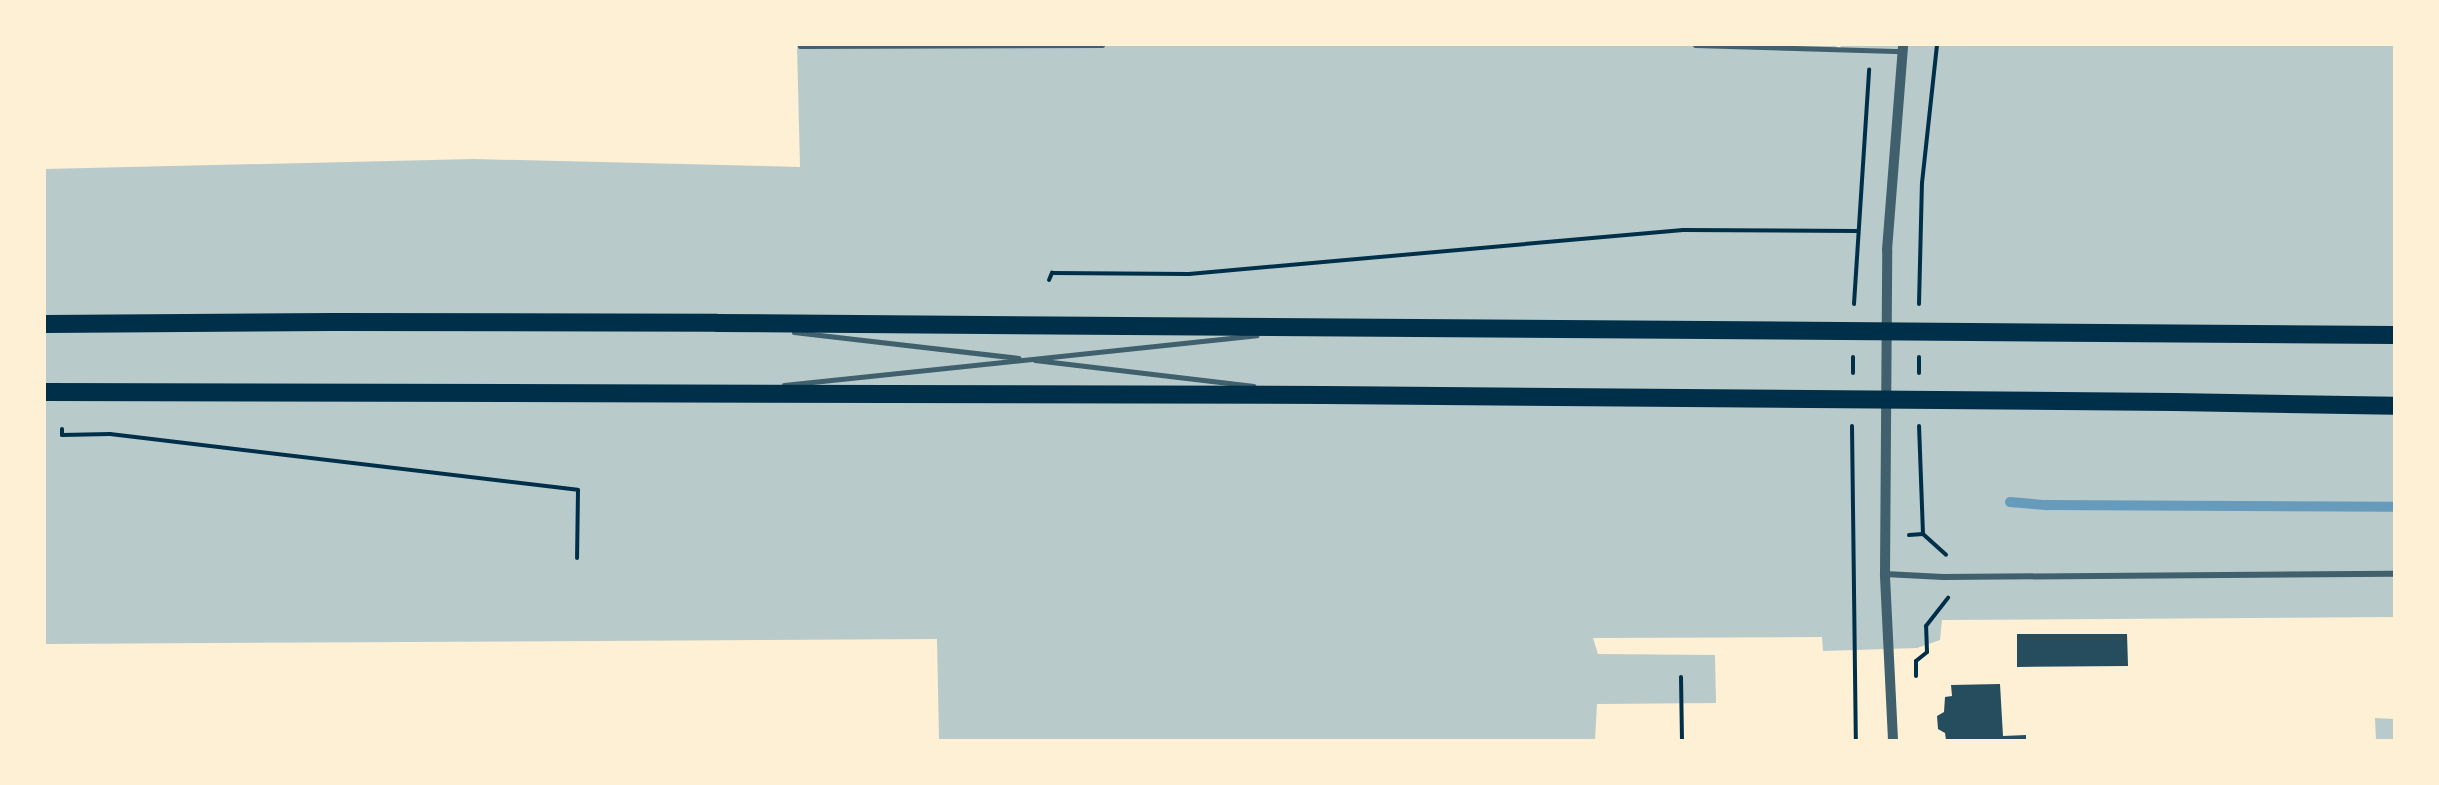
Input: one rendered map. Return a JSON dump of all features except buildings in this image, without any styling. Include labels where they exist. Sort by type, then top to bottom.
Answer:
[{"type":"highway","points":[[45,324],[333,321],[2394,335]]},
{"type":"highway","points":[[45,392],[1325,395],[2394,406]]},
{"type":"street","points":[[1893,740],[1885,574],[1887,250],[1903,48]]},
{"type":"street","points":[[1885,574],[1949,577],[2394,574]]},
{"type":"lane","points":[[800,46],[1102,45]]},
{"type":"lane","points":[[1695,45],[1871,50],[1903,48]]},
{"type":"lane","points":[[717,323],[1325,395]]},
{"type":"lane","points":[[1269,334],[1327,328]]},
{"type":"lane","points":[[782,386],[1258,335]]},
{"type":"lane","points":[[712,393],[771,387]]},
{"type":"path","points":[[1854,309],[1857,231],[1871,50]]},
{"type":"path","points":[[1049,280],[1052,273],[1189,274],[1683,230],[1857,231]]},
{"type":"path","points":[[1853,355],[1853,378]]},
{"type":"path","points":[[1852,424],[1856,740]]},
{"type":"path","points":[[62,429],[62,435],[110,434],[578,490],[577,558]]},
{"type":"path","points":[[1916,684],[1916,661],[1927,652],[1926,627],[1948,600],[1948,556],[1923,534]]},
{"type":"path","points":[[1681,677],[1682,740]]},
{"type":"shaded area","points":[[797,45],[1834,45],[1840,49],[1841,45],[2394,45],[2394,617],[1942,620],[1940,640],[1917,648],[1823,651],[1822,637],[1593,638],[1598,654],[1715,655],[1716,703],[1597,704],[1595,740],[939,740],[937,639],[45,644],[45,169],[474,159],[800,167]]},
{"type":"shaded area","points":[[2375,718],[2394,719],[2394,740],[2376,740]]},
{"type":"waterway","points":[[2010,502],[2046,505],[2394,507]]}]
